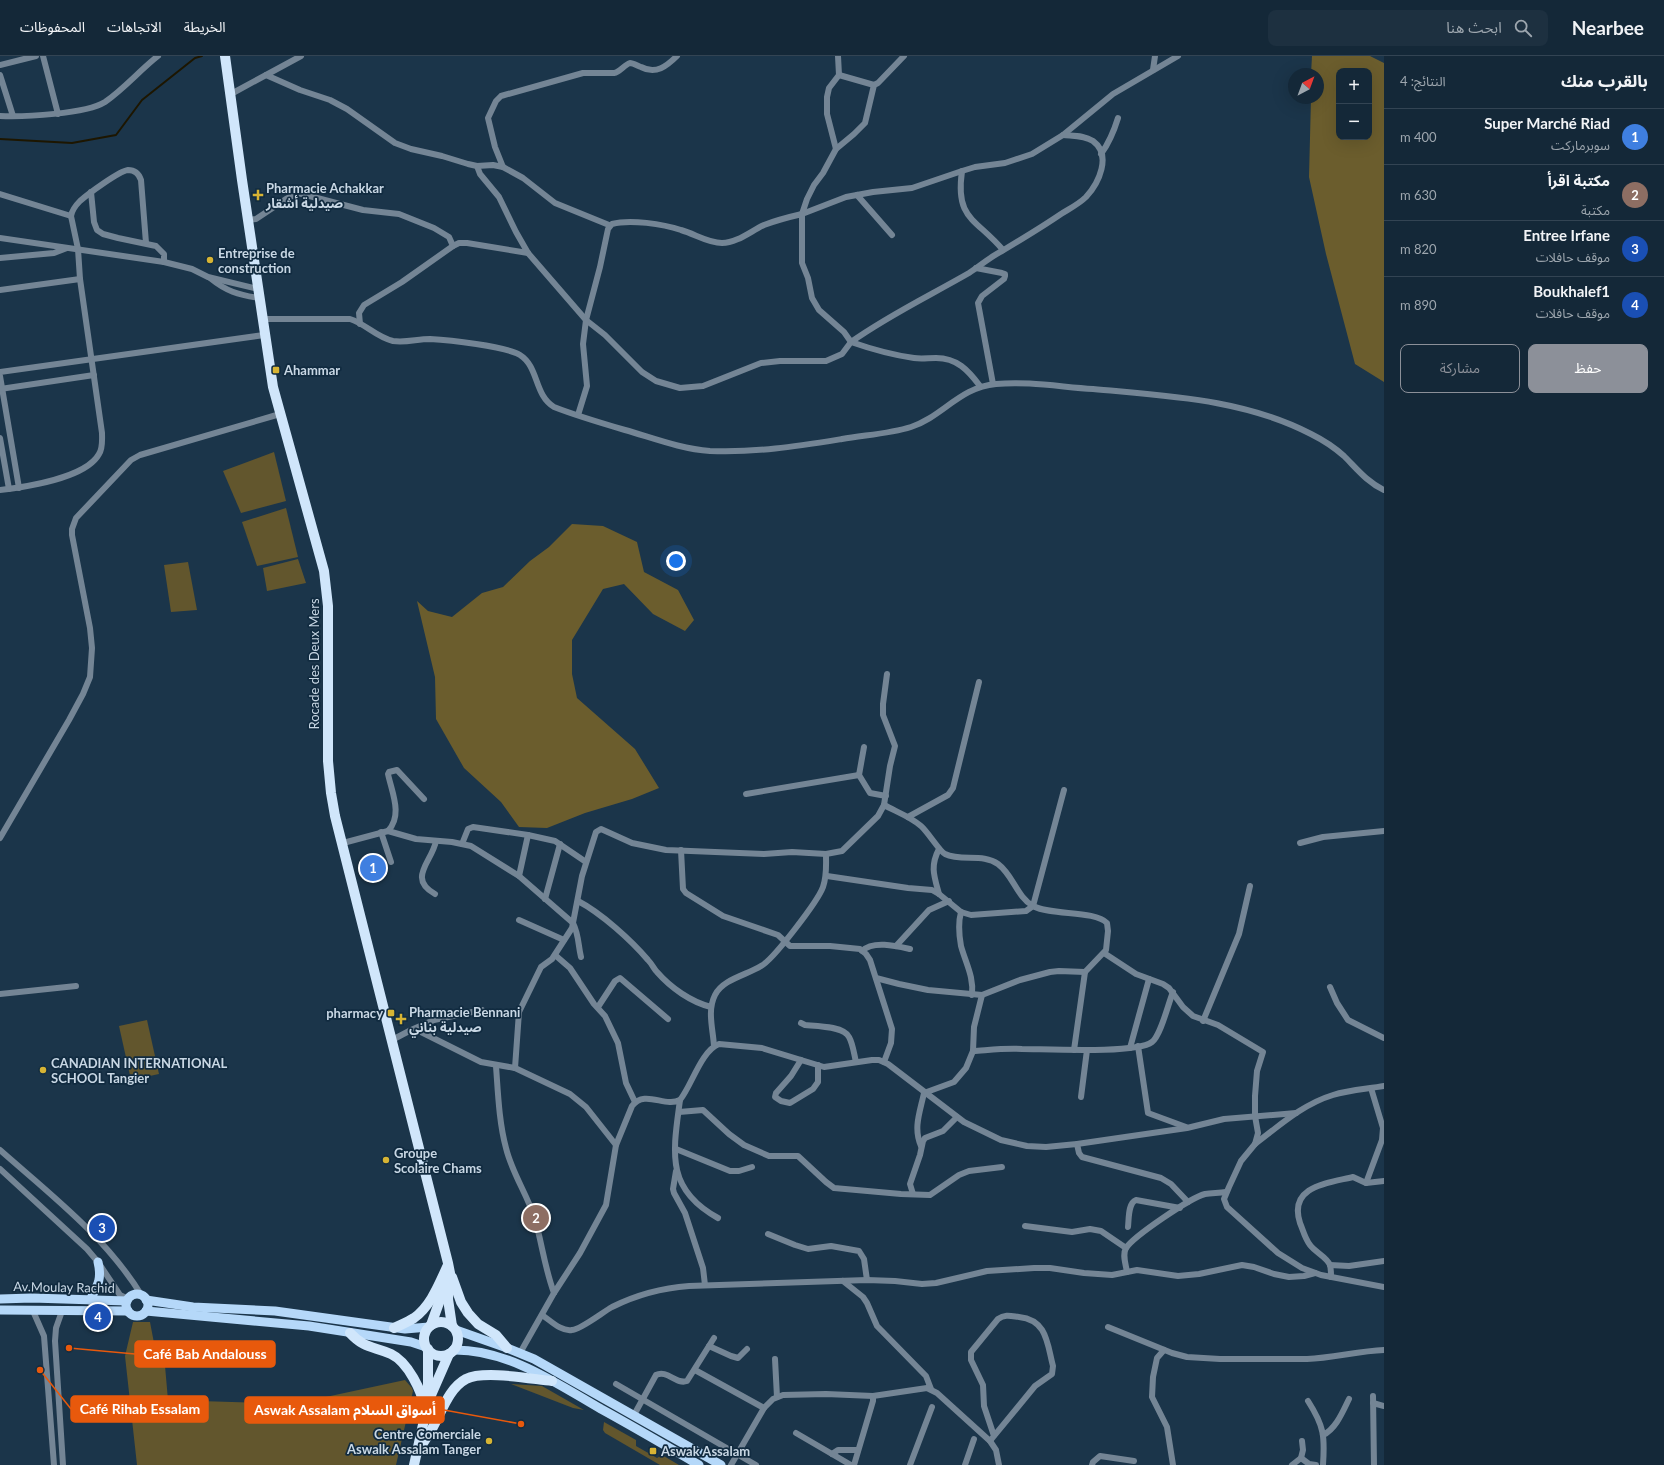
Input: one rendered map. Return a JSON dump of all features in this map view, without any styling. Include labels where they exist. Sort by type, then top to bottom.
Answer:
[{"type":"highway","name":"Rocade des Deux Mers","points":[[225,56],[264,335],[273,386],[324,571],[328,606],[328,761],[331,794],[449,1269],[448,1300],[458,1341],[451,1352],[427,1407],[414,1465]]},
{"type":"highway","name":"Rocade des Deux Mers","points":[[427,1407],[427,1348],[424,1340],[425,1334],[430,1326],[446,1285],[449,1269]]},
{"type":"highway","points":[[394,1328],[413,1318],[423,1309],[431,1299],[449,1269]]},
{"type":"highway","points":[[449,1269],[461,1302],[468,1313],[478,1324],[496,1335],[507,1348]]},
{"type":"highway","points":[[430,1326],[442,1322],[454,1328]]},
{"type":"highway","points":[[350,1333],[361,1344],[392,1355],[400,1361],[420,1388],[427,1407]]},
{"type":"highway","points":[[427,1348],[439,1356],[451,1352]]},
{"type":"highway","points":[[417,1453],[451,1394],[465,1380],[473,1376],[483,1376],[552,1381]]},
{"type":"main road","points":[[90,1300],[100,1281],[101,1273],[98,1262]]},
{"type":"main road","points":[[144,1298],[148,1306],[146,1311],[142,1315],[132,1315],[126,1306],[127,1300],[133,1295],[193,1307],[275,1311],[394,1328],[415,1329],[430,1326]]},
{"type":"main road","name":"Av.Moulay Rachid","points":[[0,1299],[32,1298],[127,1300]]},
{"type":"main road","name":"Av.Moulay Rachid","points":[[0,1310],[128,1311]]},
{"type":"main road","points":[[146,1311],[308,1326],[411,1342],[427,1348]]},
{"type":"main road","points":[[454,1328],[520,1353],[548,1367],[634,1414],[721,1465]]},
{"type":"main road","points":[[451,1352],[469,1350],[507,1360],[552,1381],[699,1465]]},
{"type":"street","points":[[0,65],[36,56]]},
{"type":"street","points":[[43,56],[58,114]]},
{"type":"street","points":[[1,114],[13,116],[58,114],[82,109],[104,102],[158,56]]},
{"type":"street","points":[[231,94],[301,56]]},
{"type":"street","points":[[503,167],[495,147],[488,118],[496,100],[500,96],[583,73],[619,72],[628,64],[632,63],[644,69],[658,70],[670,63],[677,56]]},
{"type":"street","points":[[836,149],[827,114],[827,97],[829,88],[838,75],[838,56]]},
{"type":"street","points":[[904,56],[874,85],[865,123],[836,149],[807,199],[802,214],[802,263],[808,278],[812,298],[819,310],[844,332],[851,342],[869,348],[913,358],[936,358],[953,361],[968,371],[980,386]]},
{"type":"street","points":[[1153,70],[1155,56]]},
{"type":"street","points":[[266,76],[330,100],[347,109],[395,143],[426,153],[477,166],[486,164],[503,167],[523,178],[555,203],[609,225],[624,222],[667,226],[708,241],[722,243],[737,240],[778,220],[802,214],[831,202],[857,195],[912,188],[962,171],[1016,160],[1048,145],[1063,135],[1113,94],[1178,56]]},
{"type":"street","points":[[0,75],[13,116]]},
{"type":"street","points":[[838,75],[874,85]]},
{"type":"street","points":[[1101,154],[1114,133],[1118,118]]},
{"type":"street","points":[[477,166],[480,174],[499,197],[528,253],[586,320],[605,335],[649,377],[666,385],[680,388],[691,388],[703,386],[761,363],[780,361],[826,361],[842,354],[851,342],[879,322],[976,268],[1039,229],[1086,197],[1096,183],[1101,171],[1103,162],[1101,154],[1098,146],[1092,140],[1081,136],[1063,135]]},
{"type":"street","points":[[0,490],[19,488],[52,481],[84,469],[99,454],[102,446],[102,433],[80,279],[78,249],[71,212],[79,201],[125,170],[135,172],[140,175],[142,186],[146,243]]},
{"type":"street","points":[[962,171],[960,195],[966,214],[1003,250]]},
{"type":"street","points":[[91,192],[94,222],[97,230],[103,234],[156,246],[164,254],[164,262]]},
{"type":"street","points":[[248,220],[256,219],[286,199],[298,193],[363,210],[399,214],[434,228],[449,237],[453,246]]},
{"type":"street","points":[[0,194],[71,216]]},
{"type":"street","points":[[857,195],[892,235]]},
{"type":"street","points":[[578,415],[585,398],[587,386],[584,344],[586,320],[609,225]]},
{"type":"street","points":[[0,238],[164,262],[192,269],[238,295],[259,293]]},
{"type":"street","points":[[360,324],[359,314],[364,305],[402,282],[453,246],[467,243],[528,253]]},
{"type":"street","points":[[0,258],[54,253],[67,248]]},
{"type":"street","points":[[976,268],[1002,273],[1006,276],[982,296],[978,303],[993,384]]},
{"type":"street","points":[[208,277],[259,293]]},
{"type":"street","points":[[0,290],[80,279]]},
{"type":"street","points":[[262,319],[343,319],[355,321],[376,334],[393,341],[406,342],[427,339],[447,340],[493,347],[516,353],[529,364],[545,401],[554,407],[658,440],[696,449],[724,451],[771,450],[900,430],[928,419],[963,394],[980,386],[1009,383],[1033,384],[1177,397],[1228,405],[1257,412],[1282,421],[1326,442],[1340,453],[1364,478],[1384,490]]},
{"type":"street","points":[[0,372],[264,335]]},
{"type":"street","points":[[2,389],[94,375]]},
{"type":"street","points":[[0,376],[19,488]]},
{"type":"street","points":[[0,838],[69,720],[90,677],[92,648],[90,628],[72,535],[72,529],[76,518],[131,460],[215,432],[280,414]]},
{"type":"street","points":[[0,438],[9,489]]},
{"type":"street","points":[[515,1068],[519,1012],[541,967],[555,955],[573,923],[586,862],[594,834],[599,829],[604,830],[623,840],[640,846],[666,850],[764,854],[792,852],[826,854],[836,853],[846,849],[878,816],[884,805],[890,766],[895,746],[883,715],[887,674]]},
{"type":"street","points":[[908,817],[948,795],[953,788],[979,682]]},
{"type":"street","points":[[864,747],[859,775],[870,793],[886,796]]},
{"type":"street","points":[[388,831],[393,826],[396,818],[388,774],[389,772],[397,770],[424,799]]},
{"type":"street","points":[[746,794],[859,775]]},
{"type":"street","points":[[826,876],[932,890],[961,912],[971,915],[1026,911],[1033,906],[1064,790]]},
{"type":"street","points":[[884,805],[908,817],[922,827],[932,837],[942,853],[948,855],[983,858],[996,863],[1005,871],[1022,896],[1033,906],[1051,911],[1097,917],[1104,920],[1108,925],[1106,950],[1085,972],[1074,1050]]},
{"type":"street","points":[[462,844],[468,829],[473,827],[528,835],[555,841],[586,862]]},
{"type":"street","points":[[343,843],[388,831],[416,839],[471,846],[519,876],[573,923],[578,933],[578,947],[581,957]]},
{"type":"street","points":[[1300,843],[1323,837],[1384,831]]},
{"type":"street","points":[[381,832],[391,862]]},
{"type":"street","points":[[519,876],[528,835]]},
{"type":"street","points":[[435,894],[428,890],[422,881],[422,873],[436,841]]},
{"type":"street","points":[[545,899],[560,844]]},
{"type":"street","points":[[939,849],[934,859],[933,867],[939,894]]},
{"type":"street","points":[[680,850],[682,887],[686,893],[723,916],[778,935],[790,946],[835,946],[862,951],[870,960],[892,1029],[891,1043],[884,1062]]},
{"type":"street","points":[[714,1046],[711,1007],[715,994],[722,986],[763,966],[785,941],[821,892],[826,876],[826,854]]},
{"type":"street","points":[[1203,1021],[1239,934],[1250,886]]},
{"type":"street","points":[[578,901],[588,906],[627,938],[658,973],[684,995],[711,1007]]},
{"type":"street","points":[[896,946],[929,910],[948,901]]},
{"type":"street","points":[[961,912],[959,922],[961,945],[972,976],[972,995]]},
{"type":"street","points":[[519,920],[564,940]]},
{"type":"street","points":[[862,951],[867,947],[875,946],[896,946],[910,949]]},
{"type":"street","points":[[1104,953],[1136,974],[1163,984],[1173,992],[1188,1013],[1203,1021],[1218,1026],[1263,1052],[1256,1083],[1255,1116],[1258,1133],[1255,1144]]},
{"type":"street","points":[[555,955],[570,968],[594,1004],[605,1016],[618,1043],[626,1082],[635,1102]]},
{"type":"street","points":[[876,978],[912,987],[982,996],[1020,980],[1050,972],[1085,972]]},
{"type":"street","points":[[598,1007],[615,981],[620,978],[668,1019]]},
{"type":"street","points":[[1130,1048],[1149,979]]},
{"type":"street","points":[[0,994],[76,986]]},
{"type":"street","points":[[1330,987],[1337,1004],[1348,1020],[1384,1038]]},
{"type":"street","points":[[973,1051],[998,1049],[1087,1050],[1130,1048],[1147,1044],[1155,1038],[1173,992]]},
{"type":"street","points":[[924,1093],[954,1082],[962,1073],[973,1051],[974,1027],[982,996]]},
{"type":"street","points":[[392,1040],[434,1020],[482,1010]]},
{"type":"street","points":[[801,1023],[805,1025],[841,1030],[847,1034],[850,1038],[856,1062]]},
{"type":"street","points":[[411,1030],[425,1033],[475,1060],[496,1066],[515,1068],[542,1080],[579,1100],[589,1110],[616,1145]]},
{"type":"street","points":[[705,1285],[703,1268],[685,1213],[673,1189],[676,1170],[675,1137],[680,1100],[703,1061],[714,1046],[722,1044],[762,1048],[818,1065],[830,1066],[872,1060],[884,1062],[957,1117],[992,1136],[1016,1144],[1046,1147],[1077,1144],[1187,1128],[1224,1119],[1296,1113]]},
{"type":"street","points":[[1138,1046],[1148,1113],[1187,1128]]},
{"type":"street","points":[[1081,1097],[1087,1050]]},
{"type":"street","points":[[801,1060],[791,1076],[776,1093],[775,1097],[781,1101],[790,1103],[813,1089],[818,1082],[818,1065]]},
{"type":"street","points":[[496,1066],[506,1148],[535,1220],[548,1276],[554,1293]]},
{"type":"street","points":[[1384,1086],[1333,1095],[1316,1101],[1296,1113],[1255,1144],[1238,1167],[1226,1192],[1224,1201],[1230,1210],[1278,1253],[1302,1268],[1331,1277],[1384,1287]]},
{"type":"street","points":[[1366,1183],[1382,1140],[1383,1128],[1372,1088]]},
{"type":"street","points":[[921,1146],[917,1137],[917,1125],[924,1093]]},
{"type":"street","points":[[520,1353],[606,1205],[616,1145],[626,1119],[635,1102],[641,1099],[672,1102],[680,1100]]},
{"type":"street","points":[[679,1112],[703,1110],[729,1134],[744,1145],[769,1156],[798,1156],[834,1188],[930,1195],[959,1175],[969,1171],[1002,1166]]},
{"type":"street","points":[[913,1194],[910,1184],[920,1155],[921,1146],[925,1138],[943,1131],[957,1117]]},
{"type":"street","points":[[1077,1144],[1079,1153],[1082,1157],[1160,1178],[1171,1184],[1188,1202]]},
{"type":"street","points":[[676,1149],[730,1171],[739,1172],[752,1166]]},
{"type":"street","points":[[0,1150],[98,1238],[126,1271],[144,1298]]},
{"type":"street","points":[[0,1169],[76,1239],[98,1262],[120,1295],[127,1300]]},
{"type":"street","points":[[676,1170],[685,1191],[691,1199],[706,1212],[718,1218]]},
{"type":"street","points":[[1384,1180],[1366,1183],[1353,1178],[1312,1189],[1301,1197],[1299,1201],[1298,1214],[1307,1240],[1314,1250],[1330,1265],[1349,1266],[1384,1261]]},
{"type":"street","points":[[1127,1272],[1124,1254],[1126,1248],[1157,1223],[1188,1202],[1205,1194],[1226,1192]]},
{"type":"street","points":[[1128,1226],[1132,1201],[1136,1200],[1180,1208]]},
{"type":"street","points":[[1025,1226],[1072,1232],[1090,1229],[1101,1231],[1126,1248]]},
{"type":"street","points":[[768,1234],[808,1249],[824,1245],[859,1251],[864,1259],[867,1280]]},
{"type":"street","points":[[542,1314],[559,1327],[570,1331],[613,1307],[642,1295],[671,1287],[705,1285],[843,1280],[895,1281],[922,1284],[936,1283],[986,1271],[1034,1268],[1050,1268],[1112,1275],[1137,1270],[1168,1276],[1188,1276],[1242,1265],[1289,1277],[1304,1276],[1315,1273]]},
{"type":"street","points":[[1330,1265],[1331,1277]]},
{"type":"street","points":[[843,1280],[863,1297],[877,1326],[922,1371],[929,1381],[931,1389]]},
{"type":"street","points":[[33,1311],[44,1336],[54,1465]]},
{"type":"street","points":[[62,1311],[56,1328],[55,1341],[63,1465]]},
{"type":"street","points":[[992,1438],[1035,1386],[1052,1374],[1053,1370],[1051,1359],[1041,1328],[1035,1321],[1026,1318],[1003,1316],[971,1352],[972,1360],[983,1385],[984,1406],[992,1438],[996,1450],[999,1465]]},
{"type":"street","points":[[1108,1327],[1164,1350],[1187,1357],[1220,1359],[1321,1359],[1358,1352],[1384,1350]]},
{"type":"street","points":[[634,1414],[654,1378],[658,1374],[664,1373],[684,1382],[688,1380],[714,1338]]},
{"type":"street","points":[[709,1346],[735,1358],[740,1357],[747,1348]]},
{"type":"street","points":[[1164,1350],[1156,1358],[1152,1397],[1167,1427],[1173,1465]]},
{"type":"street","points":[[775,1359],[777,1397]]},
{"type":"street","points":[[695,1370],[764,1408]]},
{"type":"street","points":[[616,1384],[756,1465]]},
{"type":"street","points":[[731,1465],[764,1408],[777,1397],[783,1395],[826,1394],[873,1396],[931,1389],[992,1438]]},
{"type":"street","points":[[796,1433],[852,1465],[873,1401],[873,1396]]},
{"type":"street","points":[[1373,1396],[1374,1465]]},
{"type":"street","points":[[1323,1435],[1327,1433],[1341,1416],[1349,1399]]},
{"type":"street","points":[[1308,1402],[1319,1419],[1323,1435],[1323,1465]]},
{"type":"street","points":[[1373,1403],[1384,1406]]},
{"type":"street","points":[[910,1465],[932,1406]]},
{"type":"street","points":[[965,1465],[974,1439]]},
{"type":"street","points":[[1292,1465],[1301,1458],[1302,1441]]},
{"type":"street","points":[[832,1454],[838,1450],[858,1450]]},
{"type":"street","points":[[1092,1465],[1093,1462],[1100,1456],[1134,1461]]},
{"type":"street","points":[[1301,1458],[1309,1464],[1316,1465]]},
{"type":"shaded area","points":[[1312,56],[1370,56],[1384,63],[1384,382],[1355,364],[1326,254],[1309,177],[1311,104],[1324,104],[1324,68],[1311,68]]},
{"type":"shaded area","points":[[274,452],[286,501],[241,513],[223,471]]},
{"type":"shaded area","points":[[286,508],[298,557],[257,566],[242,522]]},
{"type":"shaded area","points":[[572,524],[603,526],[637,542],[644,572],[678,590],[694,620],[685,631],[653,614],[624,584],[603,589],[572,640],[572,674],[577,698],[635,749],[659,788],[632,799],[585,813],[547,828],[519,827],[501,802],[464,768],[436,719],[435,677],[417,601],[428,611],[452,617],[482,593],[503,587],[530,561],[549,547]]},
{"type":"shaded area","points":[[298,559],[306,583],[267,591],[263,568]]},
{"type":"shaded area","points":[[188,562],[197,610],[171,612],[164,565]]},
{"type":"shaded area","points":[[147,1020],[159,1074],[131,1080],[119,1026]]},
{"type":"shaded area","points":[[133,1322],[150,1322],[154,1343],[163,1343],[168,1400],[293,1404],[405,1380],[413,1391],[396,1465],[137,1465],[125,1356]]},
{"type":"shaded area","points":[[511,1384],[542,1386],[584,1410],[573,1408]]},
{"type":"shaded area","points":[[604,1422],[636,1440],[636,1446],[657,1458],[662,1455],[679,1465],[660,1465],[605,1433],[603,1430]]},
{"type":"waterway","points":[[0,139],[72,143],[116,135],[142,100],[195,58],[202,56]]},
{"type":"place","name":"Pharmacie Achakkar صيدلية أشقار","points":[[258,195]]},
{"type":"place","name":"Entreprise de construction","points":[[210,260]]},
{"type":"place","name":"Ahammar","points":[[276,370]]},
{"type":"place","name":"Super Marché Riad","points":[[373,868]]},
{"type":"place","name":"pharmacy","points":[[391,1013]]},
{"type":"place","name":"Pharmacie Bennani صيدلية بناني","points":[[401,1019]]},
{"type":"place","name":"CANADIAN INTERNATIONAL SCHOOL Tangier","points":[[43,1070]]},
{"type":"place","name":"Groupe Scolaire Chams","points":[[386,1160]]},
{"type":"place","name":"مكتبة اقرأ","points":[[536,1218]]},
{"type":"place","name":"Entree Irfane","points":[[102,1228]]},
{"type":"place","name":"Boukhalef1","points":[[98,1317]]},
{"type":"place","name":"Café Bab Andalouss","points":[[69,1348]]},
{"type":"place","name":"Café Rihab Essalam","points":[[40,1370]]},
{"type":"place","name":"Aswak Assalam أسواق السلام","points":[[521,1424]]},
{"type":"place","name":"Centre Comerciale Aswalk Assalam Tanger","points":[[489,1441]]},
{"type":"place","name":"Aswak Assalam","points":[[653,1451]]}]
